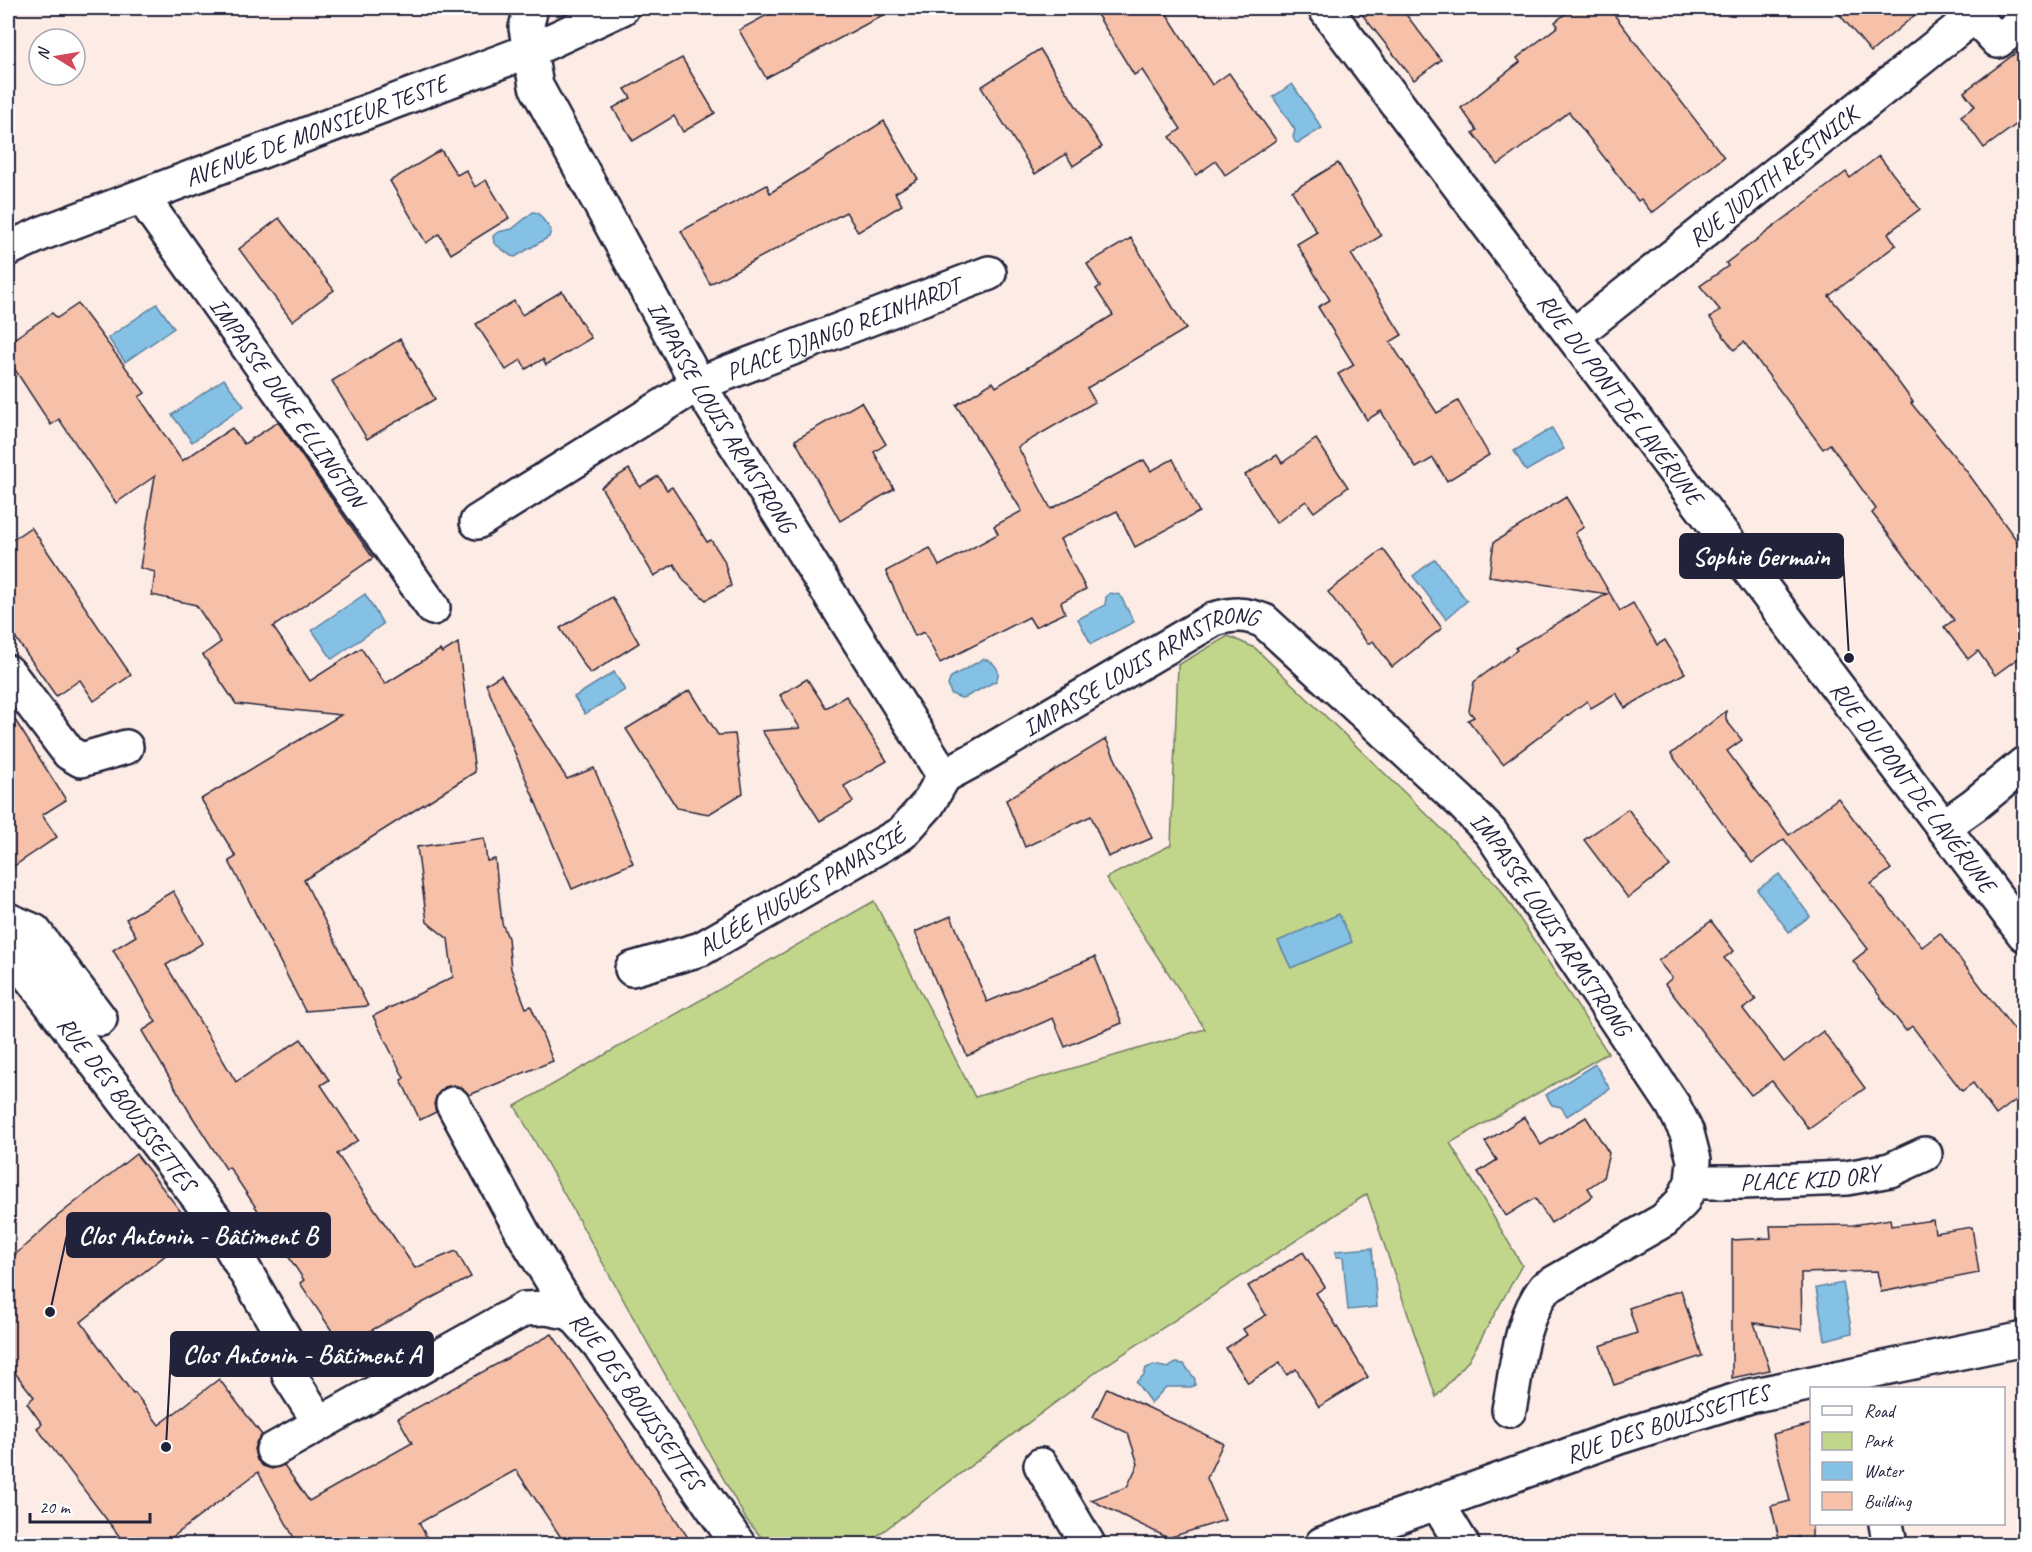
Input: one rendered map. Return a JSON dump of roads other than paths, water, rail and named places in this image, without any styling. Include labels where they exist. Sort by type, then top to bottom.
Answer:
[{"type":"street","name":"AVENUE DE MONSIEUR TESTE","points":[[8,249],[43,233],[530,51],[622,8]]},
{"type":"street","name":"RUE DU PONT DE LAVÉRUNE","points":[[1325,8],[2025,934]]},
{"type":"street","name":"IMPASSE LOUIS ARMSTRONG","points":[[524,11],[536,86],[698,384],[944,776],[1214,619],[1231,615],[1249,615],[1264,621],[1460,801],[1491,833],[1673,1105],[1688,1133],[1694,1160],[1692,1182]]},
{"type":"street","name":"RUE JUDITH RESTNICK","points":[[1573,336],[1971,12]]},
{"type":"street","points":[[1971,12],[1998,41],[2025,21]]},
{"type":"street","name":"IMPASSE DUKE ELLINGTON","points":[[142,197],[434,608]]},
{"type":"street","name":"PLACE DJANGO REINHARDT","points":[[477,522],[698,384],[989,273]]},
{"type":"street","points":[[8,672],[69,753],[81,759],[126,747]]},
{"type":"street","points":[[1943,827],[1974,806],[2025,764]]},
{"type":"street","name":"ALLÉE HUGUES PANASSIÉ","points":[[632,969],[701,949],[902,834],[928,804],[944,776]]},
{"type":"street","points":[[8,920],[34,931],[100,1019]]},
{"type":"street","name":"RUE DES BOUISSETTES","points":[[8,948],[214,1218],[290,1348],[289,1375],[320,1423]]},
{"type":"street","points":[[453,1104],[523,1233],[572,1313]]},
{"type":"street","name":"PLACE KID ORY","points":[[1692,1182],[1847,1178],[1890,1170],[1925,1154]]},
{"type":"street","points":[[1509,1410],[1523,1339],[1534,1302],[1545,1288],[1664,1220],[1682,1202],[1692,1182]]},
{"type":"street","name":"RUE DES BOUISSETTES","points":[[273,1450],[524,1309],[547,1308],[572,1313],[619,1372],[738,1545]]},
{"type":"street","name":"RUE DES BOUISSETTES","points":[[1817,1387],[1861,1381],[2025,1340]]},
{"type":"street","name":"RUE DES BOUISSETTES","points":[[1322,1545],[1619,1437],[1750,1396],[1810,1388]]},
{"type":"street","points":[[1041,1466],[1088,1545]]},
{"type":"street","points":[[1437,1503],[1462,1545]]},
{"type":"street","points":[[1887,1525],[1890,1545]]},
{"type":"water","points":[[1292,84],[1322,128],[1298,143],[1293,137],[1295,130],[1273,97]]},
{"type":"water","points":[[533,212],[538,213],[551,230],[549,237],[515,257],[494,243],[493,236],[498,232],[512,229]]},
{"type":"water","points":[[157,304],[174,328],[125,362],[108,338]]},
{"type":"water","points":[[224,379],[244,406],[192,442],[172,415]]},
{"type":"water","points":[[1552,428],[1564,449],[1526,471],[1514,451]]},
{"type":"water","points":[[1435,559],[1467,601],[1446,619],[1413,576]]},
{"type":"water","points":[[1110,593],[1120,595],[1134,622],[1091,644],[1078,619],[1105,605],[1106,597]]},
{"type":"water","points":[[365,594],[383,624],[332,659],[312,630]]},
{"type":"water","points":[[983,659],[996,667],[998,677],[996,681],[966,697],[961,698],[951,694],[948,685],[951,677]]},
{"type":"water","points":[[614,672],[625,690],[585,714],[574,697]]},
{"type":"water","points":[[1779,874],[1810,916],[1789,932],[1757,890]]},
{"type":"water","points":[[1339,914],[1352,942],[1291,968],[1278,941]]},
{"type":"water","points":[[1595,1064],[1610,1089],[1567,1116],[1561,1107],[1552,1105],[1546,1095]]},
{"type":"water","points":[[1372,1248],[1377,1307],[1348,1310],[1343,1257],[1336,1257],[1336,1251]]},
{"type":"water","points":[[1843,1283],[1852,1333],[1825,1340],[1816,1288]]},
{"type":"water","points":[[1176,1363],[1184,1364],[1195,1379],[1195,1385],[1166,1387],[1151,1403],[1136,1382],[1144,1375],[1146,1368],[1154,1365],[1168,1368]]},
{"type":"place","name":"Sophie Germain","points":[[1849,658]]},
{"type":"place","name":"Clos Antonin - Bâtiment B","points":[[50,1312]]},
{"type":"place","name":"Clos Antonin - Bâtiment A","points":[[166,1447]]}]
